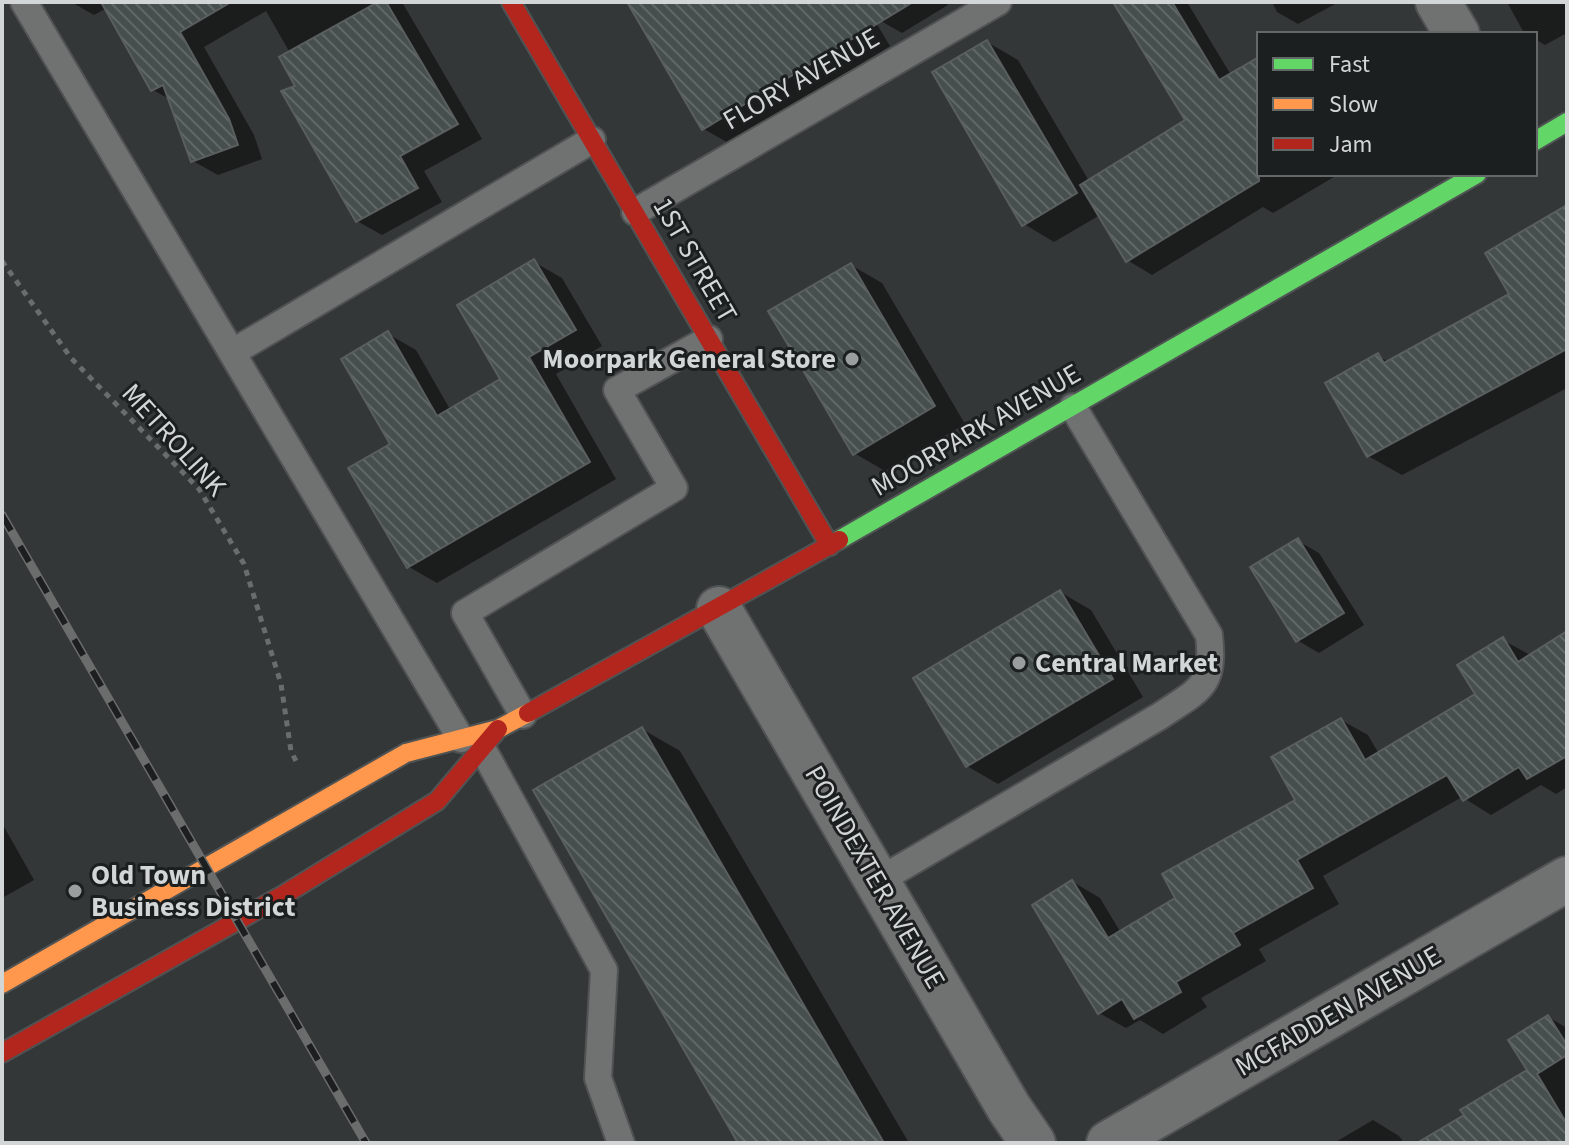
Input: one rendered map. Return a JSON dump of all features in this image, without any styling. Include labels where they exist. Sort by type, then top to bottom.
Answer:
[{"type":"main road","name":"1ST STREET","points":[[511,2],[830,546]]},
{"type":"main road","points":[[1537,140],[1567,122]]},
{"type":"main road","name":"MOORPARK AVENUE","points":[[2,984],[406,753],[481,738],[719,609],[1474,176]]},
{"type":"main road","name":"MOORPARK AVENUE","points":[[2,1053],[249,914],[437,801],[481,738]]},
{"type":"street","points":[[1438,2],[1456,32]]},
{"type":"street","name":"POINDEXTER AVENUE","points":[[719,609],[1009,1108],[1033,1143]]},
{"type":"street","name":"MCFADDEN AVENUE","points":[[1109,1143],[1567,879]]},
{"type":"lane","points":[[24,2],[233,352],[481,738],[604,970],[598,1078],[621,1143]]},
{"type":"lane","name":"FLORY AVENUE","points":[[635,212],[969,9],[998,2]]},
{"type":"lane","points":[[233,352],[592,140]]},
{"type":"lane","points":[[523,715],[465,613],[674,488],[617,390],[709,339]]},
{"type":"lane","points":[[878,881],[1160,716],[1200,689],[1213,666],[1209,635],[1073,407]]},
{"type":"path","name":"METROLINK","points":[[2,261],[31,306],[71,358],[199,489],[244,564],[281,684],[291,751],[296,761]]},
{"type":"building","points":[[101,2],[231,2],[180,32],[229,119],[238,145],[191,162],[163,85],[151,91]]},
{"type":"building","points":[[378,2],[386,2],[458,124],[400,156],[418,188],[356,222],[281,91],[295,86],[279,57]]},
{"type":"building","points":[[627,2],[913,2],[702,130]]},
{"type":"building","points":[[1113,2],[1172,2],[1219,80],[1257,58],[1259,181],[1126,262],[1080,185],[1185,120]]},
{"type":"building","points":[[987,40],[1077,193],[1022,226],[932,72]]},
{"type":"building","points":[[1567,205],[1567,349],[1367,457],[1325,383],[1378,353],[1384,363],[1509,294],[1485,253]]},
{"type":"building","points":[[534,259],[576,330],[529,357],[590,462],[407,568],[348,468],[390,444],[341,359],[388,331],[437,416],[500,379],[457,305]]},
{"type":"building","name":"Moorpark General Store","points":[[851,263],[935,406],[853,455],[768,311]]},
{"type":"building","points":[[1298,538],[1344,613],[1296,642],[1250,567]]},
{"type":"building","points":[[1060,590],[1113,679],[966,767],[913,678]]},
{"type":"building","points":[[1567,631],[1567,756],[1527,779],[1519,767],[1463,801],[1447,775],[1297,860],[1313,888],[1233,933],[1240,945],[1176,982],[1181,992],[1134,1019],[1122,999],[1098,1014],[1032,905],[1072,880],[1108,938],[1175,898],[1162,874],[1295,800],[1271,757],[1341,718],[1365,760],[1475,694],[1457,665],[1503,637],[1518,662]]},
{"type":"building","points":[[642,727],[884,1143],[738,1143],[533,790]]},
{"type":"building","points":[[1548,1015],[1567,1045],[1567,1055],[1537,1074],[1567,1124],[1567,1143],[1417,1143],[1464,1115],[1460,1110],[1527,1070],[1508,1040]]},
{"type":"railway","points":[[2,515],[366,1143]]},
{"type":"traffic: fast","points":[[1537,140],[1567,122]]},
{"type":"traffic: fast","points":[[839,540],[1474,176]]},
{"type":"traffic: slow","points":[[2,984],[406,753],[498,729],[528,713]]},
{"type":"traffic: jam","points":[[511,2],[830,546]]},
{"type":"traffic: jam","points":[[528,713],[839,540]]},
{"type":"traffic: jam","points":[[2,1053],[285,894],[437,801],[498,729]]},
{"type":"place","name":"Moorpark General Store","points":[[852,359]]},
{"type":"place","name":"Central Market","points":[[1019,663]]},
{"type":"place","name":"Old Town Business District","points":[[75,891]]}]
